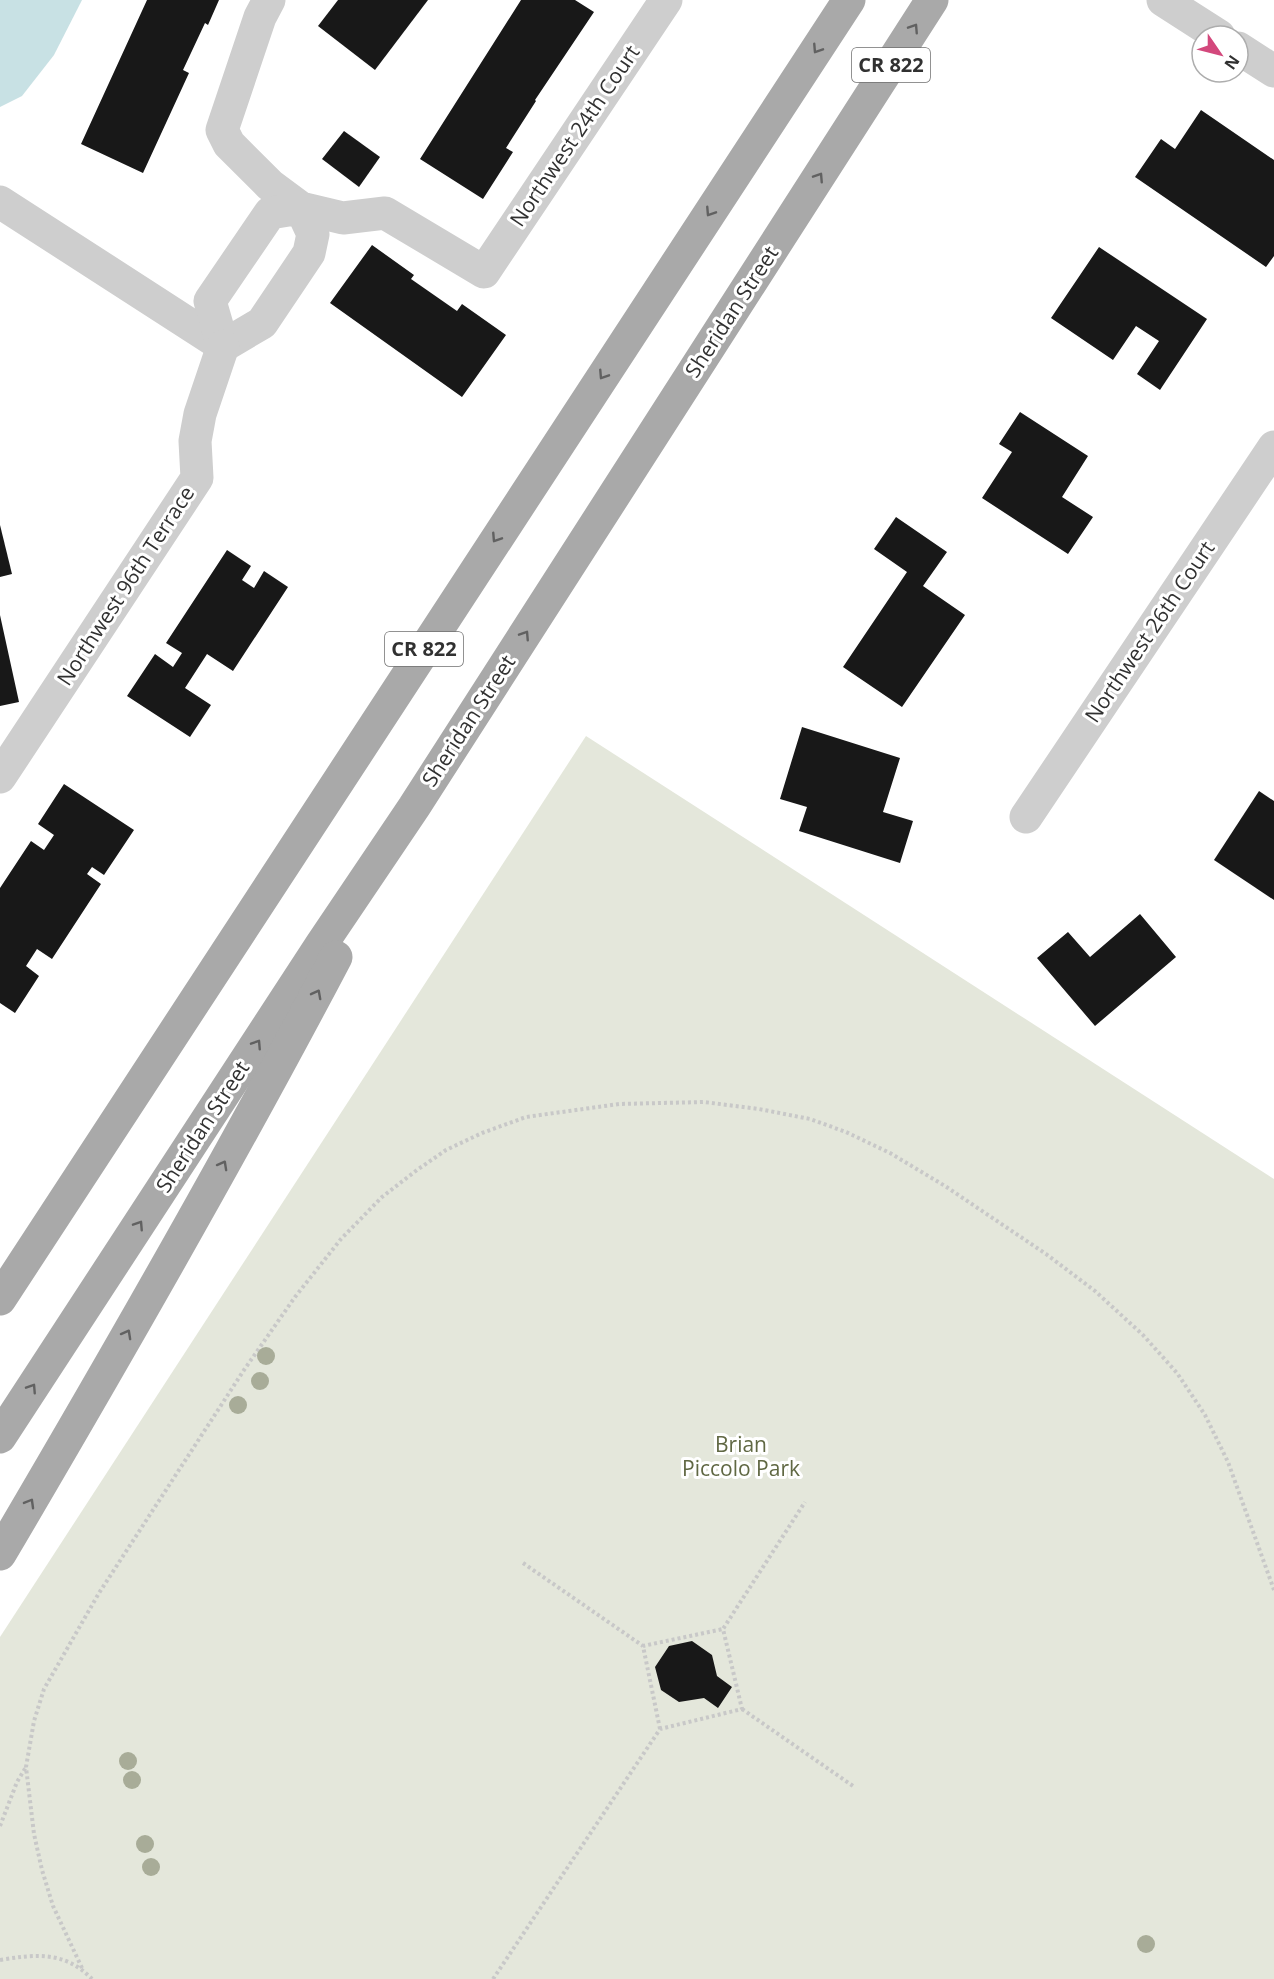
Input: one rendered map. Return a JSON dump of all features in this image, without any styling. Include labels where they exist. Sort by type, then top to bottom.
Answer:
[{"type":"main road","name":"CR 822","points":[[0,1299],[849,0]]},
{"type":"main road","name":"Sheridan Street","points":[[0,1437],[321,945],[414,807],[932,0]]},
{"type":"main road","points":[[0,1554],[281,1061],[414,807]]},
{"type":"street","points":[[223,346],[262,323],[309,253],[313,234],[301,208],[270,185],[229,144],[222,130],[260,17],[269,0]]},
{"type":"street","name":"Northwest 24th Court","points":[[301,208],[343,218],[386,213],[484,272],[666,0]]},
{"type":"street","points":[[1163,0],[1200,24]]},
{"type":"street","points":[[1250,56],[1274,71]]},
{"type":"street","points":[[0,202],[223,346]]},
{"type":"street","points":[[223,346],[210,301],[270,213],[301,208]]},
{"type":"street","name":"Northwest 96th Terrace","points":[[0,777],[197,478],[195,441],[200,414],[223,346]]},
{"type":"street","name":"Northwest 26th Court","points":[[1026,817],[1274,447]]},
{"type":"path","points":[[92,1979],[82,1968],[53,1906],[34,1834],[26,1767],[34,1721],[44,1689],[93,1603],[244,1370],[295,1297],[341,1239],[382,1197],[446,1150],[482,1133],[526,1117],[619,1104],[704,1102],[759,1109],[810,1119],[846,1132],[890,1153],[945,1186],[1046,1254],[1095,1291],[1143,1335],[1177,1373],[1205,1415],[1228,1462],[1274,1590]]},
{"type":"path","points":[[643,1646],[723,1629],[805,1502]]},
{"type":"path","points":[[523,1563],[643,1646],[660,1729]]},
{"type":"path","points":[[723,1629],[742,1710],[853,1785]]},
{"type":"path","points":[[493,1979],[660,1729],[742,1710]]},
{"type":"path","points":[[0,1826],[16,1782],[26,1767]]},
{"type":"path","points":[[0,1960],[27,1956],[58,1957],[82,1968]]},
{"type":"green space","name":"Brian Piccolo Park","points":[[586,736],[1274,1179],[1274,1979],[0,1979],[0,1637]]},
{"type":"water","points":[[0,0],[82,0],[54,55],[22,96],[0,107]]},
{"type":"building","points":[[147,0],[219,0],[208,25],[205,23],[183,70],[189,73],[143,173],[81,144]]},
{"type":"building","points":[[338,0],[428,0],[375,70],[318,26]]},
{"type":"building","points":[[521,0],[575,0],[594,12],[506,148],[513,152],[483,199],[420,159]]},
{"type":"building","points":[[1201,110],[1274,160],[1274,256],[1266,267],[1135,177],[1161,139],[1175,149]]},
{"type":"building","points":[[344,131],[380,157],[359,187],[322,159]]},
{"type":"building","points":[[372,245],[414,275],[411,279],[457,311],[462,304],[506,335],[462,397],[330,303]]},
{"type":"building","points":[[1099,247],[1207,319],[1160,390],[1137,374],[1159,341],[1136,326],[1113,360],[1051,318]]},
{"type":"building","points":[[1020,412],[1088,456],[1062,497],[1093,517],[1068,554],[982,498],[1012,452],[999,444]]},
{"type":"building","points":[[896,517],[947,552],[923,586],[965,615],[902,707],[843,667],[907,572],[874,549]]},
{"type":"building","points":[[0,525],[12,574],[0,577]]},
{"type":"building","points":[[227,550],[251,566],[242,580],[254,588],[264,571],[288,587],[233,671],[207,654],[185,688],[211,705],[190,737],[127,696],[155,654],[173,667],[182,653],[166,643]]},
{"type":"building","points":[[0,615],[19,702],[0,706]]},
{"type":"building","points":[[802,727],[900,758],[883,812],[913,821],[900,863],[799,831],[807,807],[780,799]]},
{"type":"building","points":[[64,784],[134,830],[104,875],[92,867],[87,874],[101,884],[52,959],[37,949],[26,966],[39,976],[15,1013],[0,1003],[0,888],[31,841],[44,850],[54,835],[38,824]]},
{"type":"building","points":[[1259,791],[1274,801],[1274,900],[1214,860]]},
{"type":"building","points":[[1140,914],[1176,957],[1095,1026],[1037,958],[1068,932],[1090,957]]},
{"type":"building","points":[[692,1641],[712,1655],[717,1676],[732,1687],[718,1708],[704,1698],[679,1702],[661,1690],[655,1667],[669,1646]]}]
